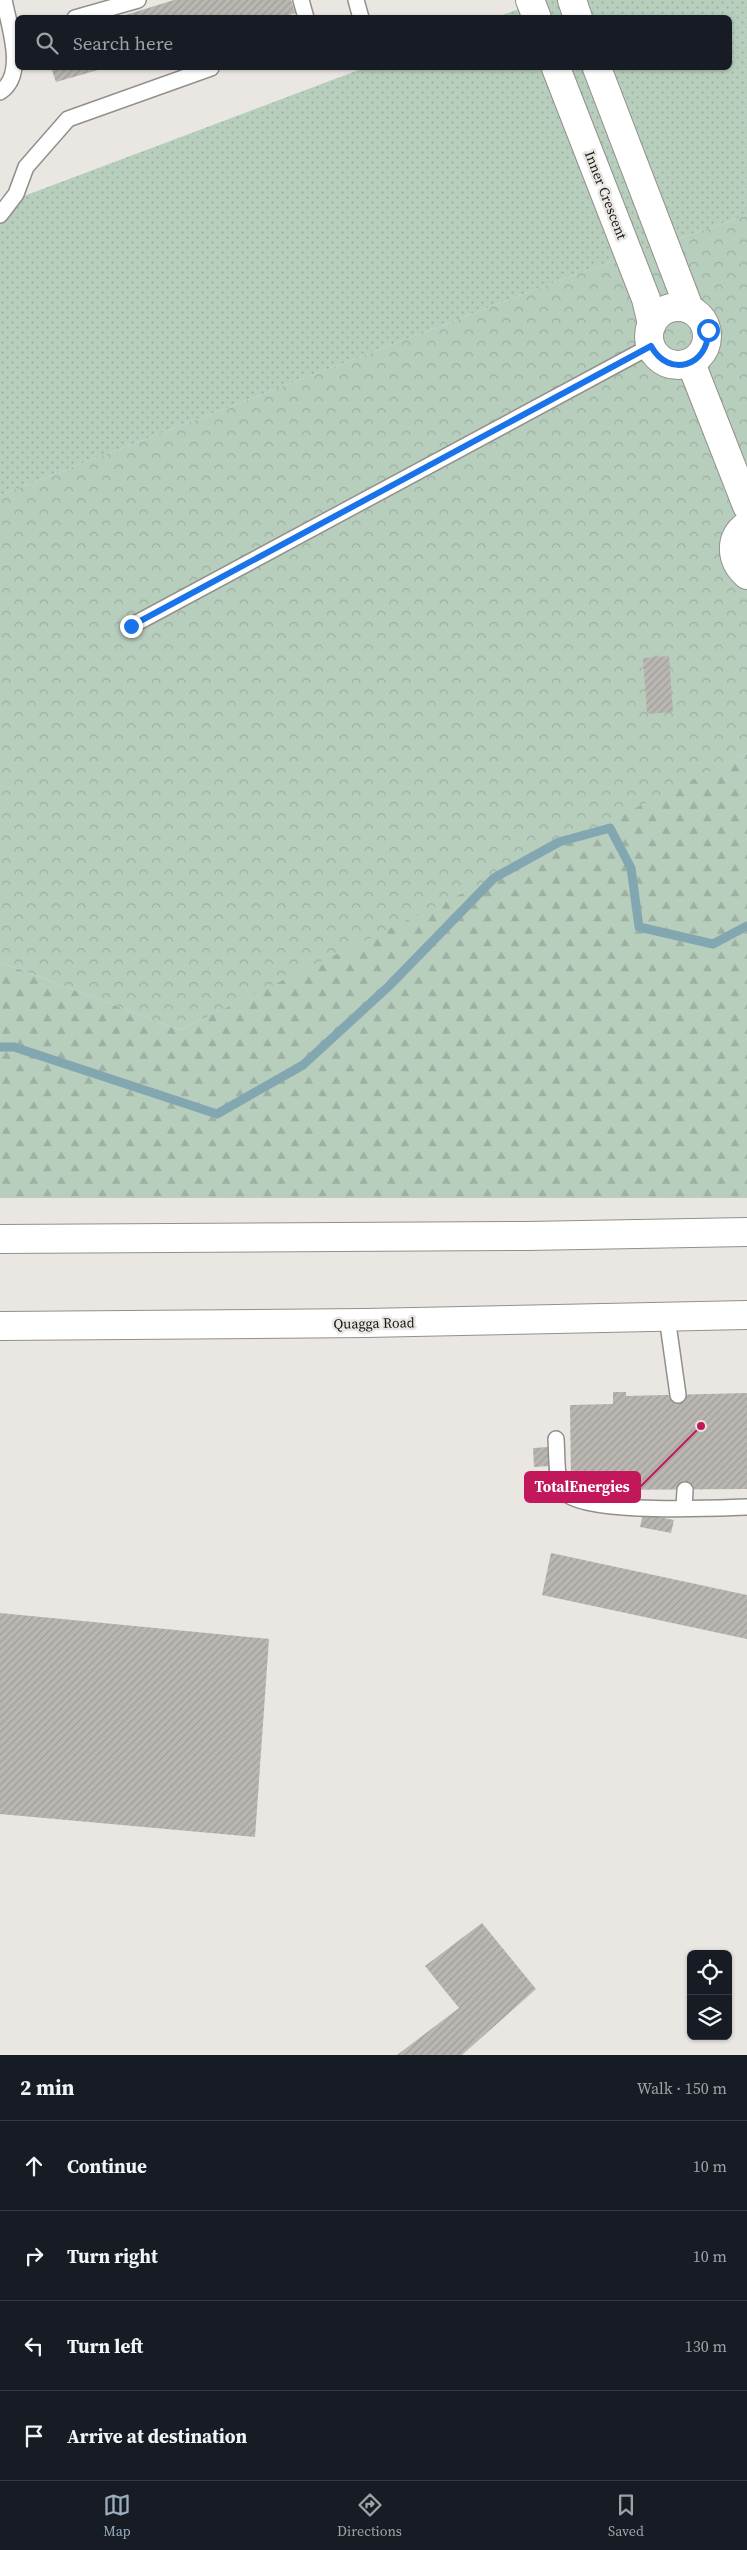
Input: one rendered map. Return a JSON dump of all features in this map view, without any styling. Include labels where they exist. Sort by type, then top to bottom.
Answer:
[{"type":"main road","points":[[530,0],[536,15]]},
{"type":"main road","points":[[572,0],[577,15]]},
{"type":"main road","name":"Inner Crescent","points":[[557,70],[646,300],[651,335]]},
{"type":"main road","points":[[599,70],[689,308],[704,320],[708,340],[705,349],[691,363],[672,365],[656,355],[651,335],[660,312],[669,308],[689,308]]},
{"type":"main road","points":[[691,363],[747,506]]},
{"type":"main road","points":[[747,525],[738,533],[733,551],[735,560],[747,575]]},
{"type":"main road","points":[[0,1239],[527,1236],[747,1232]]},
{"type":"main road","name":"Quagga Road","points":[[0,1326],[366,1323],[747,1315]]},
{"type":"lane","points":[[0,92],[9,86],[15,70],[4,0]]},
{"type":"lane","points":[[86,15],[138,0]]},
{"type":"lane","points":[[301,0],[305,15]]},
{"type":"lane","points":[[356,0],[360,15]]},
{"type":"lane","points":[[0,214],[16,194],[26,168],[68,120],[206,70]]},
{"type":"lane","points":[[131,626],[651,335]]},
{"type":"lane","points":[[667,1317],[678,1395]]},
{"type":"lane","points":[[556,1439],[561,1488],[568,1497],[628,1509],[747,1507]]},
{"type":"lane","points":[[684,1508],[685,1490]]},
{"type":"green space","points":[[543,0],[747,0],[747,215],[563,279],[0,495],[0,205],[359,70],[732,70],[732,15],[502,15]]},
{"type":"green space","points":[[747,215],[747,753],[180,1030],[0,962],[0,495],[563,279]]},
{"type":"green space","points":[[747,753],[747,1198],[0,1198],[0,962],[180,1030]]},
{"type":"building","points":[[174,0],[291,0],[295,13],[289,15],[126,15]]},
{"type":"building","points":[[52,70],[98,70],[56,82]]},
{"type":"building","points":[[669,656],[673,712],[647,714],[643,658]]},
{"type":"building","points":[[613,1392],[626,1392],[626,1396],[747,1393],[747,1489],[596,1490],[596,1487],[589,1487],[588,1481],[571,1482],[570,1405],[613,1404]]},
{"type":"building","points":[[548,1447],[549,1466],[534,1467],[533,1448]]},
{"type":"building","points":[[643,1514],[674,1520],[671,1533],[640,1527]]},
{"type":"building","points":[[551,1553],[747,1595],[747,1639],[542,1595]]},
{"type":"building","points":[[0,1613],[269,1639],[255,1837],[0,1814]]},
{"type":"building","points":[[482,1923],[536,1989],[462,2055],[397,2055],[459,2008],[425,1966]]},
{"type":"waterway","points":[[0,1047],[14,1047],[217,1114],[303,1065],[389,986],[494,878],[559,842],[610,828],[631,868],[639,927],[713,944],[747,926]]},
{"type":"place","name":"TotalEnergies","points":[[701,1426]]},
{"type":"route","points":[[131,626],[651,346],[656,355],[672,365],[691,363],[705,349],[708,340],[708,330]]}]
